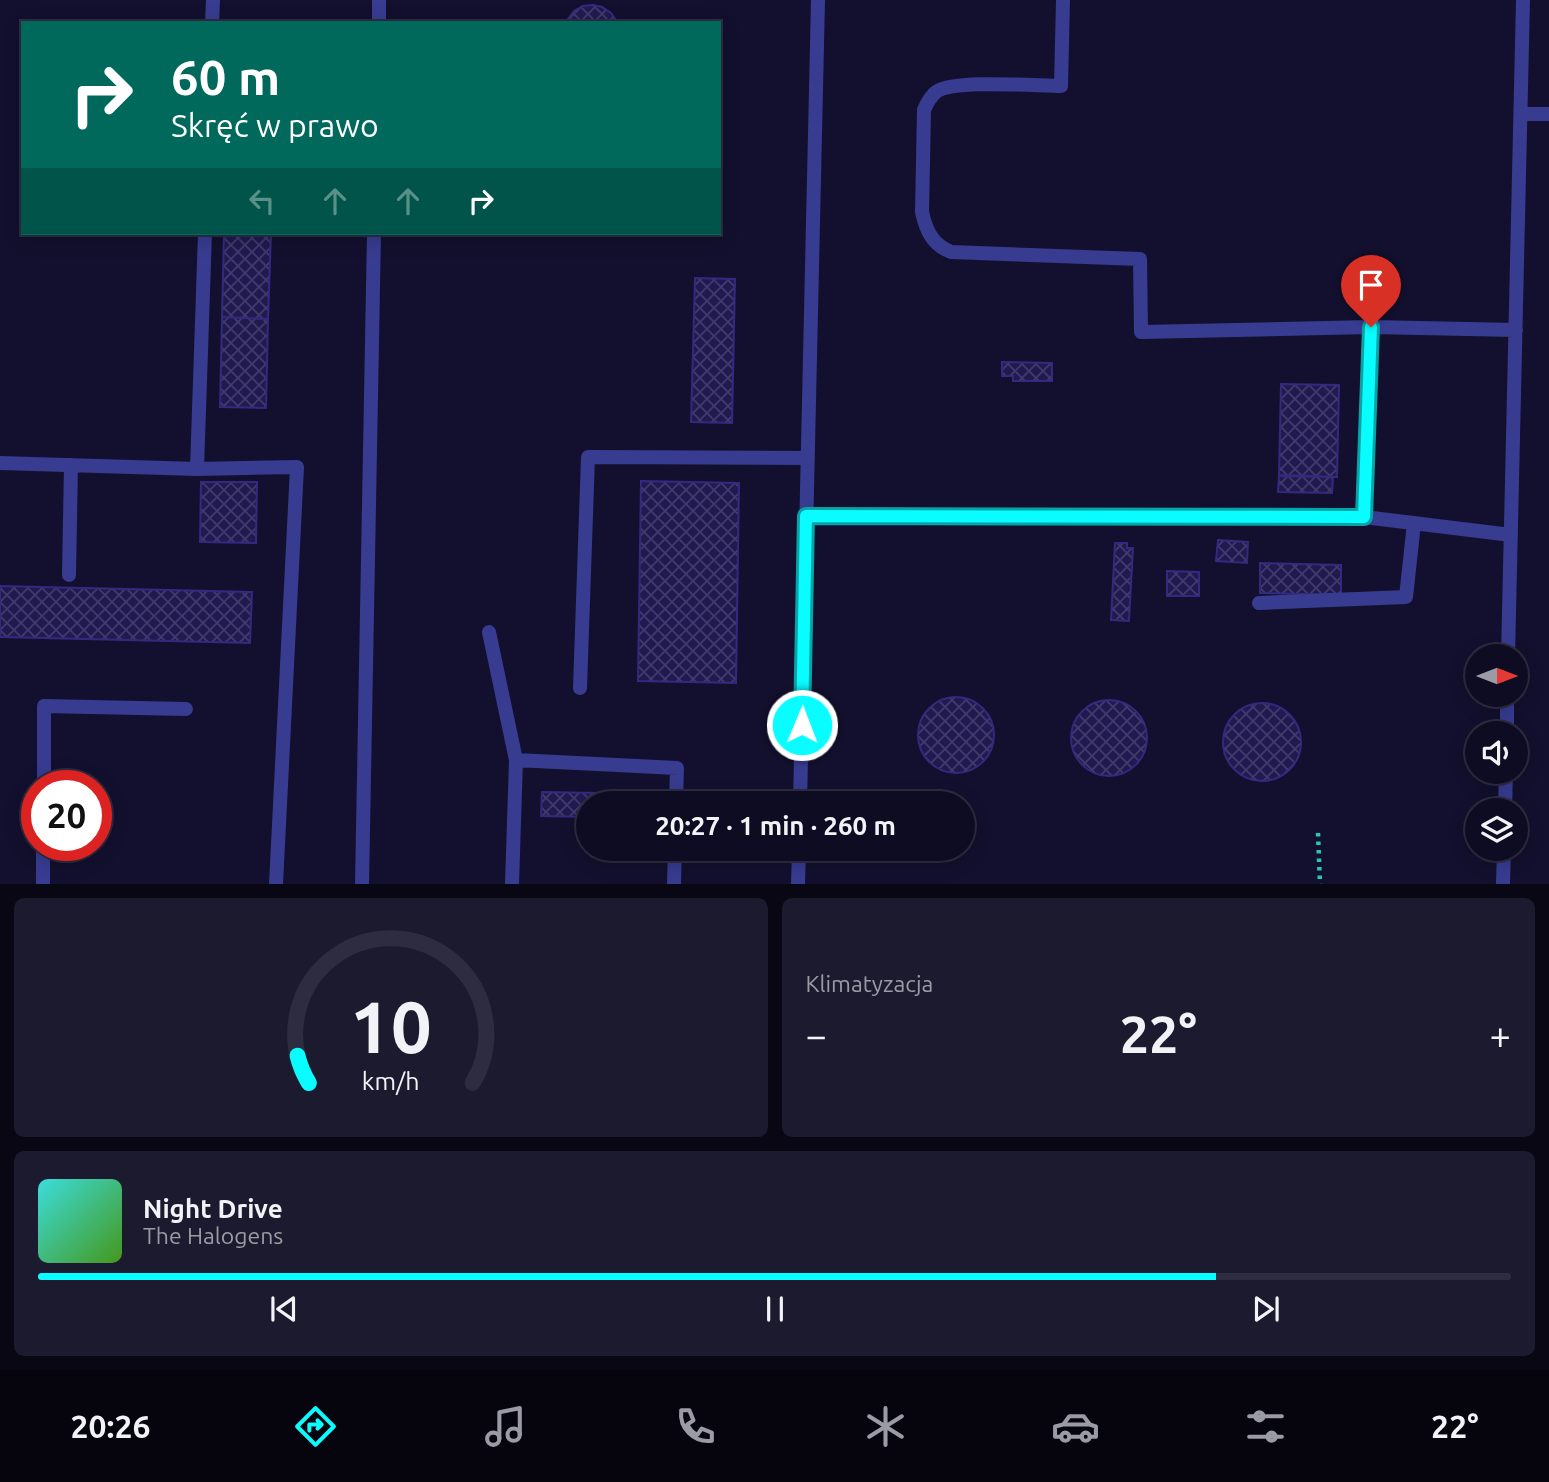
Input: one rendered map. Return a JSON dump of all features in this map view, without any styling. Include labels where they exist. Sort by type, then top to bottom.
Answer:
[{"type":"lane","points":[[212,21],[213,0]]},
{"type":"lane","points":[[379,0],[379,21]]},
{"type":"lane","points":[[800,791],[818,0]]},
{"type":"lane","points":[[1063,0],[1061,86],[956,85],[945,88],[929,100],[924,110],[922,212],[925,227],[940,247],[951,252],[1140,259],[1141,332],[1371,327],[1516,330]]},
{"type":"lane","points":[[1508,644],[1523,0]]},
{"type":"lane","points":[[1521,114],[1549,114]]},
{"type":"lane","points":[[197,469],[205,235]]},
{"type":"lane","points":[[362,884],[374,235]]},
{"type":"lane","points":[[1364,517],[1371,327]]},
{"type":"lane","points":[[580,688],[588,457],[808,458]]},
{"type":"lane","points":[[0,463],[197,469],[297,467],[276,884]]},
{"type":"lane","points":[[69,575],[71,466]]},
{"type":"lane","points":[[806,516],[1364,517],[1511,535]]},
{"type":"lane","points":[[1259,603],[1406,597],[1414,523]]},
{"type":"lane","points":[[489,632],[516,760],[512,884]]},
{"type":"lane","points":[[44,770],[44,706],[187,709]]},
{"type":"lane","points":[[516,760],[677,768],[676,791]]},
{"type":"lane","points":[[43,861],[43,884]]},
{"type":"lane","points":[[674,884],[675,861]]},
{"type":"lane","points":[[798,884],[799,861]]},
{"type":"lane","points":[[1503,884],[1504,861]]},
{"type":"path","points":[[1318,833],[1320,884]]},
{"type":"building","points":[[583,6],[602,7],[617,21],[566,21],[574,11]]},
{"type":"building","points":[[224,235],[271,235],[268,319],[222,317]]},
{"type":"building","points":[[695,278],[735,279],[732,423],[691,422]]},
{"type":"building","points":[[222,317],[268,319],[266,408],[220,407]]},
{"type":"building","points":[[1002,362],[1052,363],[1052,381],[1013,381],[1013,376],[1002,376]]},
{"type":"building","points":[[1281,384],[1339,385],[1337,477],[1279,475]]},
{"type":"building","points":[[1279,476],[1333,477],[1332,493],[1278,492]]},
{"type":"building","points":[[641,481],[739,483],[736,683],[638,681]]},
{"type":"building","points":[[201,482],[257,482],[256,543],[200,542]]},
{"type":"building","points":[[1218,540],[1248,542],[1247,563],[1216,561]]},
{"type":"building","points":[[1115,543],[1127,543],[1127,548],[1133,548],[1129,621],[1111,620]]},
{"type":"building","points":[[1260,563],[1341,565],[1341,595],[1260,593]]},
{"type":"building","points":[[1167,571],[1199,572],[1199,596],[1167,596]]},
{"type":"building","points":[[0,586],[252,592],[250,643],[0,637]]},
{"type":"building","points":[[964,697],[977,703],[988,714],[994,727],[992,750],[977,767],[964,773],[948,773],[935,767],[920,750],[918,727],[924,714],[941,699]]},
{"type":"building","points":[[1117,700],[1130,706],[1141,717],[1147,730],[1145,753],[1130,770],[1117,776],[1101,776],[1088,770],[1073,753],[1071,730],[1077,717],[1094,702]]},
{"type":"building","points":[[1262,703],[1277,706],[1289,715],[1298,727],[1301,742],[1298,757],[1289,769],[1277,778],[1262,781],[1247,778],[1235,769],[1226,757],[1223,742],[1226,727],[1235,715],[1247,706]]},
{"type":"building","points":[[542,792],[576,793],[576,817],[541,816]]},
{"type":"route","points":[[802,725],[806,516],[1364,517],[1371,327]]}]
